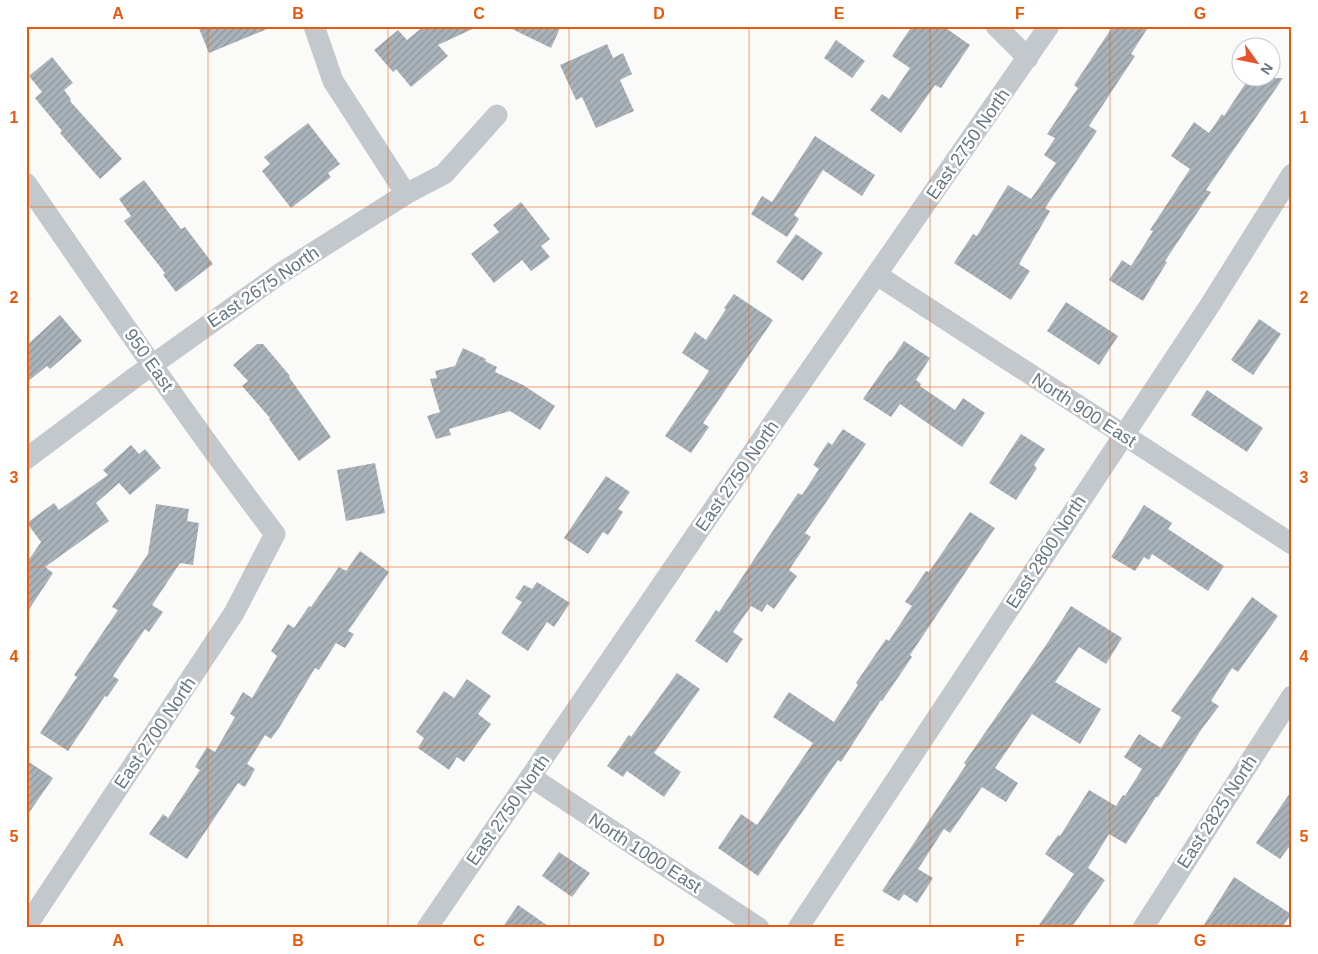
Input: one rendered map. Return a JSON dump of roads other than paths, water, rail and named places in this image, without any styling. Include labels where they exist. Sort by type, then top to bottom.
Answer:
[{"type":"street","points":[[314,26],[332,81],[406,194]]},
{"type":"street","points":[[996,26],[1028,58]]},
{"type":"street","name":"East 2750 North","points":[[427,928],[717,504],[1049,26]]},
{"type":"street","name":"East 2675 North","points":[[26,459],[152,365],[281,273],[406,194],[444,174],[497,115]]},
{"type":"street","name":"East 2800 North","points":[[798,928],[1210,305],[1292,174]]},
{"type":"street","name":"950 East","points":[[26,183],[224,468],[275,534]]},
{"type":"street","name":"North 900 East","points":[[877,275],[1292,544]]},
{"type":"street","name":"East 2700 North","points":[[26,926],[234,613],[275,534]]},
{"type":"street","name":"East 2825 North","points":[[1143,928],[1292,696]]},
{"type":"street","name":"North 1000 East","points":[[531,778],[759,928]]}]
